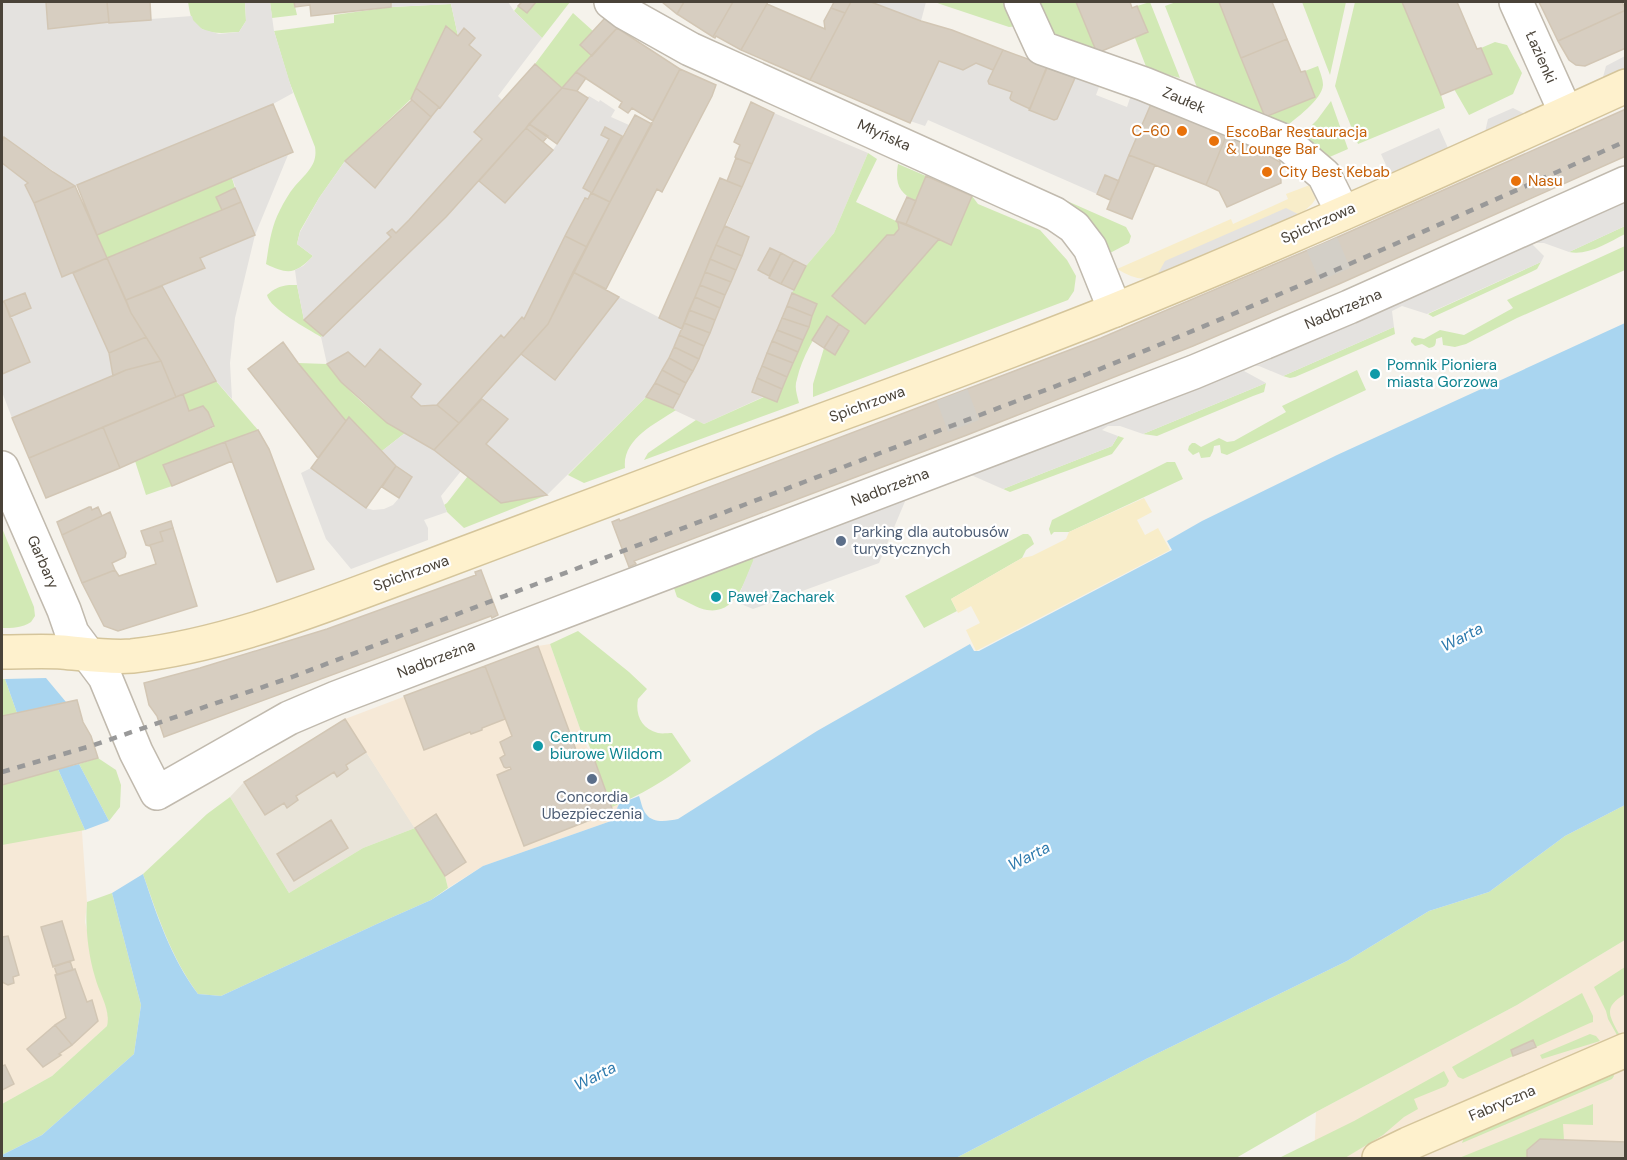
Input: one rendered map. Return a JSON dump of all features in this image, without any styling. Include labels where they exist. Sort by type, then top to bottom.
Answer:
[{"type":"street","name":"Młyńska","points":[[611,2],[624,12],[690,49],[1055,214],[1074,227],[1090,248],[1115,310]]},
{"type":"street","name":"Zaułek","points":[[1021,2],[1042,48],[1144,84],[1284,141],[1324,175],[1326,227]]},
{"type":"street","name":"Łazienki","points":[[1516,2],[1566,113]]},
{"type":"street","name":"Spichrzowa","points":[[2,652],[40,651],[120,656],[154,652],[226,638],[368,590],[713,460],[948,386],[1115,310],[1326,227],[1626,86]]},
{"type":"street","name":"Nadbrzeżna","points":[[157,793],[289,718],[336,698],[971,445],[1194,372],[1344,296],[1626,183]]},
{"type":"street","name":"Garbary","points":[[2,468],[72,633],[105,677],[136,752],[157,793]]},
{"type":"street","name":"Fabryczna","points":[[1379,1158],[1626,1050]]},
{"type":"shaded area","points":[[2,2],[46,2],[48,29],[192,16],[202,29],[219,34],[239,32],[246,21],[245,2],[270,2],[274,31],[293,93],[273,104],[75,186],[2,137]]},
{"type":"shaded area","points":[[391,2],[508,2],[514,11],[542,38],[498,96],[502,100],[474,131],[482,139],[409,220],[396,233],[392,229],[388,233],[391,237],[304,320],[295,270],[313,256],[297,244],[300,232],[319,198],[345,161],[375,188],[481,55],[469,45],[475,38],[458,36],[451,4],[391,7]]},
{"type":"shaded area","points":[[871,2],[926,2],[921,21]]},
{"type":"shaded area","points":[[1625,56],[1625,69],[1602,81],[1606,66]]},
{"type":"shaded area","points":[[939,61],[963,70],[976,63],[993,70],[989,84],[1012,92],[1011,100],[1054,120],[1075,78],[1099,87],[1096,95],[1127,107],[1131,95],[1151,104],[1119,181],[1105,175],[1097,194],[928,120],[925,126],[910,121]]},
{"type":"shaded area","points":[[589,96],[615,110],[611,117],[629,125],[622,136],[605,127],[601,135],[609,139],[583,188],[591,193],[588,199],[584,198],[524,319],[521,318],[504,338],[500,336],[437,405],[421,406],[411,397],[421,384],[380,349],[365,367],[348,352],[327,364],[321,337],[446,217],[479,181],[505,203],[553,150]]},
{"type":"shaded area","points":[[1513,108],[1525,114],[1485,132],[1488,119]]},
{"type":"shaded area","points":[[774,113],[868,153],[834,233],[806,266],[793,293],[817,304],[777,402],[763,397],[704,424],[646,397],[682,329]]},
{"type":"shaded area","points":[[1439,128],[1448,148],[1390,174],[1381,154]]},
{"type":"shaded area","points":[[288,155],[255,235],[235,318],[230,363],[232,399],[216,381],[162,286],[204,269],[200,258],[254,235],[232,178]]},
{"type":"shaded area","points":[[2,163],[28,183],[25,186],[34,203],[62,277],[73,273],[109,353],[113,376],[12,418],[2,392],[2,374],[30,362],[10,317],[31,308],[24,293],[2,303]]},
{"type":"shaded area","points":[[1625,201],[1625,226],[1569,252],[1544,243],[1532,244],[1544,256],[1541,262],[1427,314],[1402,306],[1392,311],[1394,327],[1283,376],[1254,366]]},
{"type":"shaded area","points":[[1286,208],[1300,215],[1156,277],[1165,261]]},
{"type":"shaded area","points":[[619,297],[682,329],[646,397],[547,495],[486,444],[508,419],[482,399],[521,354],[556,380]]},
{"type":"shaded area","points":[[1254,366],[1244,371],[1266,383],[1143,434],[1120,426],[1108,426],[1102,430],[1118,436],[1112,446],[1003,489],[971,475],[1116,421],[1239,370]]},
{"type":"shaded area","points":[[405,433],[434,450],[461,471],[441,496],[447,512],[424,520],[428,528],[428,540],[351,569],[326,539],[301,473],[311,468],[366,508],[384,509],[393,505],[412,478],[382,451]]},
{"type":"shaded area","name":"Parking dla autobusów turystycznych","points":[[906,499],[879,563],[753,609],[736,602],[755,556]]},
{"type":"shaded area","points":[[550,644],[583,737],[612,806],[619,804],[611,821],[483,866],[448,888],[445,876],[345,719],[538,646]]},
{"type":"shaded area","points":[[345,719],[415,828],[363,848],[289,893],[230,797],[244,782]]},
{"type":"shaded area","points":[[2,785],[81,818],[87,902],[85,922],[109,1019],[107,1026],[52,1076],[2,1104]]},
{"type":"shaded area","points":[[1625,940],[1625,1158],[1314,1158],[1316,1112],[1517,1005]]},
{"type":"green space","points":[[188,2],[245,2],[246,21],[239,32],[208,31],[197,26],[193,21]]},
{"type":"green space","points":[[270,2],[294,2],[297,15],[272,18]]},
{"type":"green space","points":[[535,2],[570,2],[542,38],[514,11],[518,6],[527,13]]},
{"type":"green space","points":[[935,2],[1016,2],[1018,26],[1009,27]]},
{"type":"green space","points":[[1034,2],[1076,2],[1097,53],[1050,42]]},
{"type":"green space","points":[[1150,2],[1180,78],[1147,69],[1135,38],[1147,32],[1137,6]]},
{"type":"green space","points":[[1176,2],[1219,2],[1265,117],[1315,97],[1305,71],[1318,66],[1323,85],[1318,97],[1284,128],[1202,100],[1165,6]]},
{"type":"green space","points":[[1302,2],[1346,2],[1330,75]]},
{"type":"green space","points":[[1355,2],[1402,2],[1445,108],[1358,144],[1335,86]]},
{"type":"green space","points":[[451,4],[458,36],[445,27],[411,99],[345,161],[319,198],[300,231],[297,244],[313,256],[302,266],[291,271],[280,270],[266,264],[277,216],[315,159],[315,147],[289,81],[274,31],[334,23],[334,15],[391,7]]},
{"type":"green space","points":[[573,13],[593,31],[592,56],[562,88],[535,64]]},
{"type":"green space","points":[[1495,42],[1507,45],[1522,73],[1513,94],[1469,115],[1454,89],[1491,74],[1481,48]]},
{"type":"green space","points":[[1331,101],[1348,149],[1325,159],[1302,135]]},
{"type":"green space","points":[[868,153],[877,159],[856,202],[896,221],[899,229],[894,235],[887,236],[833,296],[864,323],[939,239],[951,244],[972,196],[978,204],[1040,230],[1067,260],[1076,276],[1074,291],[1068,300],[813,397],[813,384],[824,348],[835,354],[849,331],[827,317],[809,347],[799,371],[796,391],[799,403],[644,460],[648,453],[696,420],[704,424],[764,397],[777,401],[817,304],[792,293],[806,266],[834,233]]},
{"type":"green space","points":[[898,164],[926,176],[916,201],[905,194],[899,186]]},
{"type":"green space","points":[[232,178],[235,188],[216,197],[222,210],[107,258],[97,235]]},
{"type":"green space","points":[[1067,201],[1126,227],[1131,236],[1129,243],[1110,253],[1093,228]]},
{"type":"green space","points":[[1625,226],[1625,234],[1605,244],[1584,252],[1569,252]]},
{"type":"green space","points":[[1625,246],[1625,270],[1517,318],[1466,344],[1455,347],[1443,345],[1442,337],[1436,339],[1435,345],[1429,348],[1422,344],[1415,346],[1411,342],[1414,337],[1424,339],[1440,330],[1464,335],[1513,308],[1507,300]]},
{"type":"green space","points":[[1541,262],[1537,269],[1531,272],[1433,317],[1428,314]]},
{"type":"green space","points":[[297,285],[304,320],[323,336],[321,337],[290,318],[275,306],[267,295],[274,289]]},
{"type":"green space","points":[[1394,327],[1395,334],[1295,377],[1283,376]]},
{"type":"green space","points":[[298,363],[327,364],[363,403],[405,433],[382,451],[349,418],[346,421]]},
{"type":"green space","points":[[1357,370],[1366,390],[1227,455],[1221,453],[1220,445],[1214,446],[1210,457],[1201,458],[1199,452],[1193,455],[1188,450],[1192,443],[1201,447],[1219,438],[1227,442],[1234,441],[1286,412],[1282,406]]},
{"type":"green space","points":[[216,381],[258,430],[165,465],[172,486],[146,495],[135,461],[214,427],[208,412],[189,411],[181,395]]},
{"type":"green space","points":[[1266,383],[1264,392],[1157,436],[1143,434]]},
{"type":"green space","points":[[646,397],[676,410],[634,441],[625,458],[625,468],[584,483],[568,475]]},
{"type":"green space","points":[[1118,436],[1124,438],[1112,454],[1010,492],[1003,489],[1112,446]]},
{"type":"green space","points":[[1167,462],[1175,462],[1183,479],[1069,532],[1054,532],[1051,535],[1049,529],[1052,520]]},
{"type":"green space","points":[[468,476],[501,503],[547,495],[464,528],[447,512],[444,505]]},
{"type":"green space","points":[[2,528],[34,607],[35,616],[31,622],[17,627],[2,628]]},
{"type":"green space","points":[[1023,534],[1028,534],[1034,544],[1026,550],[1022,558],[951,599],[957,611],[924,628],[905,596]]},
{"type":"green space","points":[[752,557],[754,560],[743,586],[732,602],[725,607],[707,610],[677,597],[674,588]]},
{"type":"green space","points":[[578,631],[647,689],[638,699],[637,710],[640,720],[652,731],[672,733],[691,761],[653,787],[612,807],[586,737],[583,737],[550,644]]},
{"type":"green space","points":[[2,679],[5,679],[17,713],[2,716]]},
{"type":"green space","points":[[98,758],[116,770],[121,785],[120,807],[109,821],[79,764]]},
{"type":"green space","points":[[58,769],[85,830],[2,845],[2,785]]},
{"type":"green space","points":[[230,797],[289,893],[363,848],[415,828],[445,876],[448,888],[431,900],[221,996],[198,994],[173,951],[143,874],[207,814]]},
{"type":"green space","points":[[1625,805],[1625,940],[1517,1005],[1316,1112],[1236,1158],[956,1158],[1146,1059],[1347,961],[1429,911],[1489,892],[1565,836]]},
{"type":"green space","points":[[112,893],[141,1005],[134,1054],[42,1135],[2,1155],[2,1104],[52,1076],[107,1026],[106,1008],[91,959],[86,911],[87,902]]},
{"type":"green space","points":[[1625,967],[1625,994],[1614,1003],[1610,1011],[1619,1034],[1617,1035],[1594,987]]},
{"type":"green space","points":[[1582,993],[1593,1016],[1593,1022],[1536,1047],[1533,1041],[1511,1050],[1513,1056],[1463,1079],[1458,1077],[1452,1067]]},
{"type":"green space","points":[[1590,1034],[1596,1036],[1600,1041],[1542,1059],[1540,1055]]},
{"type":"green space","points":[[1444,1071],[1449,1081],[1446,1086],[1414,1099],[1418,1109],[1404,1117],[1383,1135],[1345,1158],[1279,1158],[1354,1121]]},
{"type":"green space","points":[[1613,1073],[1612,1079],[1462,1143],[1465,1135]]},
{"type":"green space","points":[[1593,1104],[1593,1125],[1563,1124],[1564,1140],[1527,1150],[1527,1158],[1459,1158]]},
{"type":"sand","points":[[1315,183],[1317,197],[1300,215],[1156,277],[1145,279],[1117,269],[1231,219],[1233,224],[1288,199],[1286,194]]},
{"type":"sand","points":[[1144,498],[1152,512],[1137,520],[1145,535],[1158,528],[1170,550],[976,651],[966,630],[980,623],[971,606],[958,613],[951,599],[1022,558],[1032,556],[1066,539],[1069,532]]},
{"type":"water","name":"Warta","points":[[1625,323],[1625,805],[1565,836],[1489,892],[1429,911],[1347,961],[1146,1059],[956,1158],[2,1158],[2,1155],[42,1135],[134,1054],[141,1005],[112,893],[143,874],[166,936],[188,980],[198,994],[221,996],[431,900],[483,866],[611,821],[619,804],[639,796],[649,817],[661,821],[678,819],[817,731],[970,644],[974,651],[979,651],[1172,550],[1167,541],[1202,521],[1337,455]]},
{"type":"water","points":[[46,678],[66,702],[17,713],[5,679]]},
{"type":"water","points":[[79,764],[109,821],[85,830],[58,769]]},
{"type":"building","points":[[46,2],[107,2],[109,22],[48,29]]},
{"type":"building","points":[[107,2],[150,2],[151,20],[109,23]]},
{"type":"building","points":[[294,2],[391,2],[391,7],[311,16],[310,5],[295,7]]},
{"type":"building","points":[[522,2],[536,2],[527,13],[518,6]]},
{"type":"building","points":[[662,2],[684,2],[677,14]]},
{"type":"building","points":[[684,2],[733,2],[713,37],[677,14]]},
{"type":"building","points":[[733,2],[768,2],[741,50],[716,36],[713,37]]},
{"type":"building","points":[[834,2],[851,2],[845,13],[831,8]]},
{"type":"building","points":[[851,2],[871,2],[1003,50],[993,70],[976,63],[963,70],[939,61],[910,123],[810,80]]},
{"type":"building","points":[[1076,2],[1130,2],[1132,8],[1137,6],[1148,32],[1097,53]]},
{"type":"building","points":[[1219,2],[1272,2],[1287,39],[1241,58]]},
{"type":"building","points":[[1402,2],[1457,2],[1477,49],[1481,48],[1492,74],[1441,95]]},
{"type":"building","points":[[1539,2],[1622,2],[1626,10],[1558,41]]},
{"type":"building","points":[[767,4],[825,29],[824,21],[831,8],[845,13],[810,80],[741,50]]},
{"type":"building","points":[[1626,10],[1626,48],[1585,66],[1576,65],[1569,60],[1558,41]]},
{"type":"building","points":[[605,18],[617,28],[592,56],[580,45]]},
{"type":"building","points":[[446,26],[458,36],[464,28],[475,38],[469,45],[481,55],[440,108],[416,88]]},
{"type":"building","points":[[617,28],[680,69],[653,121],[632,108],[628,113],[619,107],[622,102],[576,72]]},
{"type":"building","points":[[1287,39],[1301,72],[1305,71],[1315,97],[1265,117],[1241,58]]},
{"type":"building","points":[[1003,50],[1047,66],[1030,109],[1011,100],[1012,92],[989,84],[988,81]]},
{"type":"building","points":[[535,64],[562,88],[446,217],[323,336],[304,320],[391,237],[387,233],[392,229],[396,233],[409,220],[482,139],[474,132]]},
{"type":"building","points":[[1047,68],[1075,78],[1057,119],[1054,120],[1029,110]]},
{"type":"building","points":[[680,69],[716,85],[662,192],[657,189],[606,289],[573,272]]},
{"type":"building","points":[[576,72],[586,78],[577,91],[562,88]]},
{"type":"building","points":[[416,88],[439,107],[431,117],[411,99]]},
{"type":"building","points":[[562,88],[577,91],[588,98],[557,144],[529,124]]},
{"type":"building","points":[[412,100],[431,117],[375,188],[345,161]]},
{"type":"building","points":[[751,102],[774,113],[752,164],[735,157],[740,145],[734,142]]},
{"type":"building","points":[[273,104],[293,152],[97,235],[77,185]]},
{"type":"building","points":[[1151,104],[1227,134],[1206,185],[1129,155]]},
{"type":"building","points":[[1626,109],[1626,156],[1339,284],[1193,346],[967,435],[634,561],[636,564],[629,567],[612,522],[619,519],[620,521],[1101,338],[1322,244]]},
{"type":"building","points":[[635,115],[652,124],[610,202],[592,193]]},
{"type":"building","points":[[529,124],[548,136],[543,142],[526,128]]},
{"type":"building","points":[[605,127],[622,136],[592,193],[583,188],[609,139],[601,135]]},
{"type":"building","points":[[526,128],[553,150],[505,203],[479,181]]},
{"type":"building","points":[[1227,134],[1280,162],[1281,183],[1227,207],[1219,191],[1206,185]]},
{"type":"building","points":[[4,137],[75,186],[34,203],[25,185],[28,183],[2,163]]},
{"type":"building","points":[[1129,155],[1155,165],[1132,219],[1107,209]]},
{"type":"building","points":[[736,158],[752,164],[742,187],[727,181]]},
{"type":"building","points":[[1105,175],[1119,181],[1110,200],[1097,194]]},
{"type":"building","points":[[926,176],[972,196],[951,245],[906,224]]},
{"type":"building","points":[[720,178],[742,187],[682,329],[659,318]]},
{"type":"building","points":[[75,186],[107,258],[62,277],[34,203]]},
{"type":"building","points":[[235,188],[241,202],[222,210],[216,197]]},
{"type":"building","points":[[591,193],[610,202],[587,247],[565,236],[585,198],[588,199]]},
{"type":"building","points":[[907,197],[916,201],[906,224],[896,221]]},
{"type":"building","points":[[241,202],[255,235],[200,258],[205,268],[126,300],[107,258]]},
{"type":"building","points":[[896,221],[939,239],[865,324],[832,296],[887,235],[894,235],[899,229]]},
{"type":"building","points":[[725,226],[749,237],[742,256],[716,245]]},
{"type":"building","points":[[565,236],[587,247],[548,324],[459,423],[437,405],[501,335],[504,338],[522,317],[524,319]]},
{"type":"building","points":[[716,245],[742,256],[736,270],[710,259]]},
{"type":"building","points":[[770,248],[781,253],[769,276],[758,270]]},
{"type":"building","points":[[781,253],[794,260],[781,284],[769,278]]},
{"type":"building","points":[[107,258],[131,313],[146,337],[109,353],[73,273]]},
{"type":"building","points":[[710,259],[736,270],[731,282],[705,272]]},
{"type":"building","points":[[794,260],[806,266],[794,290],[781,284]]},
{"type":"building","points":[[573,272],[619,297],[555,380],[521,354],[548,324]]},
{"type":"building","points":[[705,272],[731,282],[725,295],[700,285]]},
{"type":"building","points":[[700,285],[725,295],[720,308],[695,297]]},
{"type":"building","points":[[162,286],[216,381],[176,397],[161,361],[131,313],[126,300]]},
{"type":"building","points":[[25,293],[31,308],[10,317],[4,301]]},
{"type":"building","points":[[792,293],[817,304],[812,316],[787,306]]},
{"type":"building","points":[[695,297],[720,308],[715,320],[689,310]]},
{"type":"building","points":[[4,301],[30,362],[2,374],[2,303]]},
{"type":"building","points":[[787,306],[812,316],[809,327],[782,318]]},
{"type":"building","points":[[689,310],[715,320],[710,333],[684,323]]},
{"type":"building","points":[[827,316],[839,324],[824,348],[812,340]]},
{"type":"building","points":[[782,318],[809,327],[803,340],[777,330]]},
{"type":"building","points":[[684,323],[710,333],[704,346],[679,335]]},
{"type":"building","points":[[839,324],[849,331],[835,355],[824,348]]},
{"type":"building","points":[[777,330],[803,340],[798,352],[772,341]]},
{"type":"building","points":[[679,335],[704,346],[699,359],[674,347]]},
{"type":"building","points":[[146,337],[161,361],[126,370],[113,376],[109,353]]},
{"type":"building","points":[[772,341],[798,352],[793,363],[767,353]]},
{"type":"building","points":[[283,342],[346,421],[318,458],[248,369]]},
{"type":"building","points":[[674,347],[699,359],[693,371],[669,358]]},
{"type":"building","points":[[380,349],[421,384],[411,397],[421,406],[437,405],[459,423],[434,450],[387,423],[341,382],[327,364],[348,352],[365,367]]},
{"type":"building","points":[[767,353],[793,363],[787,377],[762,366]]},
{"type":"building","points":[[669,358],[693,371],[686,383],[662,370]]},
{"type":"building","points":[[161,361],[176,397],[29,458],[12,418],[126,370]]},
{"type":"building","points":[[762,366],[787,377],[782,389],[757,378]]},
{"type":"building","points":[[662,370],[686,383],[680,395],[655,383]]},
{"type":"building","points":[[757,378],[782,389],[777,402],[752,392]]},
{"type":"building","points":[[655,383],[680,395],[673,408],[646,397]]},
{"type":"building","points":[[183,394],[189,411],[203,406],[214,426],[120,468],[103,427]]},
{"type":"building","points":[[482,399],[508,419],[486,444],[547,495],[501,503],[434,450]]},
{"type":"building","points":[[349,417],[396,466],[366,508],[311,468]]},
{"type":"building","points":[[103,427],[120,468],[46,498],[29,458]]},
{"type":"building","points":[[258,430],[269,449],[314,569],[277,582],[225,442]]},
{"type":"building","points":[[225,442],[232,461],[172,486],[163,465]]},
{"type":"building","points":[[396,466],[412,477],[399,498],[382,487]]},
{"type":"building","points":[[89,507],[92,510],[98,507],[102,516],[62,535],[57,522]]},
{"type":"building","points":[[110,512],[126,553],[125,557],[112,563],[115,570],[82,583],[62,535]]},
{"type":"building","points":[[171,521],[173,528],[160,532],[163,541],[150,546],[146,545],[141,531]]},
{"type":"building","points":[[173,528],[197,606],[118,631],[104,626],[82,583],[115,570],[119,576],[156,564],[150,545],[163,541],[160,532]]},
{"type":"building","points":[[481,570],[498,615],[492,618],[491,616],[164,737],[157,716],[149,705],[144,683],[327,629],[476,575],[475,572]]},
{"type":"building","name":"Centrum biurowe Wildom","points":[[538,646],[579,758],[580,753],[588,750],[589,754],[592,753],[613,811],[524,846],[497,775],[511,769],[504,767],[500,758],[505,755],[500,742],[512,736],[485,666]]},
{"type":"building","points":[[485,666],[505,719],[482,728],[482,730],[471,734],[470,732],[424,750],[404,696]]},
{"type":"building","points":[[77,700],[83,722],[91,736],[98,758],[2,785],[2,716]]},
{"type":"building","points":[[345,719],[366,752],[346,765],[348,769],[337,777],[334,772],[296,796],[298,800],[287,808],[284,803],[265,815],[244,782]]},
{"type":"building","points":[[436,814],[466,862],[445,876],[415,828]]},
{"type":"building","points":[[331,820],[348,848],[294,881],[277,854]]},
{"type":"building","points":[[62,921],[74,960],[53,967],[41,927]]},
{"type":"building","points":[[8,936],[19,975],[13,977],[14,983],[8,985],[2,982],[2,937]]},
{"type":"building","points":[[70,961],[73,970],[57,975],[54,966]]},
{"type":"building","points":[[75,969],[87,1002],[92,1000],[98,1021],[72,1045],[55,1025],[66,1018],[55,975]]},
{"type":"building","points":[[55,1025],[72,1045],[43,1067],[27,1049]]},
{"type":"building","points":[[1533,1040],[1536,1047],[1513,1056],[1511,1050]]},
{"type":"building","points":[[5,1065],[14,1084],[2,1090],[2,1066]]},
{"type":"building","points":[[1540,1139],[1626,1142],[1626,1158],[1527,1158],[1527,1150]]},
{"type":"tunnel","points":[[1322,244],[1339,284]]},
{"type":"tunnel","points":[[952,395],[967,435]]},
{"type":"railway","points":[[2,772],[94,745],[292,677],[1085,375],[1289,290],[1626,141]]},
{"type":"place","name":"C-60","points":[[1182,131]]},
{"type":"place","name":"EscoBar Restauracja & Lounge Bar","points":[[1214,141]]},
{"type":"place","name":"City Best Kebab","points":[[1267,172]]},
{"type":"place","name":"Nasu","points":[[1516,181]]},
{"type":"place","name":"Pomnik Pioniera miasta Gorzowa","points":[[1375,374]]},
{"type":"place","name":"Parking dla autobusów turystycznych","points":[[841,541]]},
{"type":"place","name":"Paweł Zacharek","points":[[716,597]]},
{"type":"place","name":"Centrum biurowe Wildom","points":[[538,746]]},
{"type":"place","name":"Concordia Ubezpieczenia","points":[[592,779]]}]
